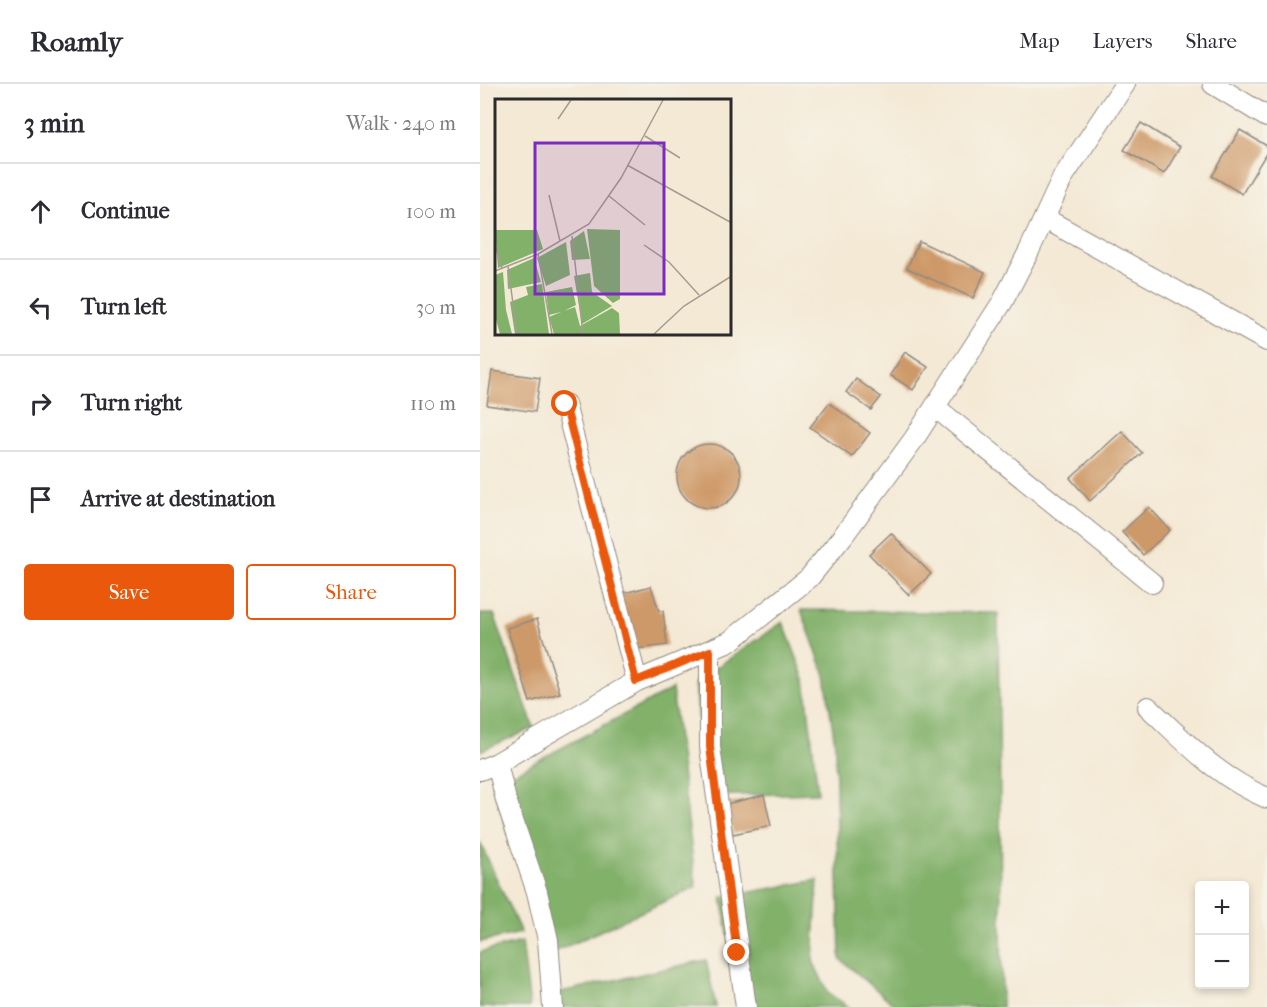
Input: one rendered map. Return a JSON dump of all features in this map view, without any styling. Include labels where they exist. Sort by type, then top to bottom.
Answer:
[{"type":"street","points":[[553,1007],[548,940],[537,892],[510,811],[489,767],[636,681],[729,642],[809,578],[851,526],[914,439],[1003,301],[1063,177],[1125,84]]},
{"type":"street","points":[[1213,84],[1267,117]]},
{"type":"street","points":[[1044,218],[1267,341]]},
{"type":"street","points":[[565,404],[636,681]]},
{"type":"street","points":[[935,407],[1152,584]]},
{"type":"street","points":[[710,651],[710,747],[746,1007]]},
{"type":"street","points":[[1148,708],[1218,772],[1245,789],[1267,798]]},
{"type":"green space","points":[[801,610],[998,613],[1002,1007],[897,1007],[840,959],[835,745],[825,675]]},
{"type":"green space","points":[[480,614],[494,614],[534,728],[480,751]]},
{"type":"green space","points":[[783,622],[805,679],[818,793],[706,796],[695,682]]},
{"type":"green space","points":[[672,689],[696,887],[550,954],[492,785]]},
{"type":"green space","points":[[480,842],[521,933],[480,942]]},
{"type":"green space","points":[[818,880],[813,961],[828,993],[849,1007],[740,1007],[722,897]]},
{"type":"green space","points":[[522,942],[530,1007],[480,1007],[480,952]]},
{"type":"green space","points":[[706,960],[716,1007],[549,1007],[547,995]]},
{"type":"building","points":[[1141,123],[1180,147],[1164,174],[1124,150]]},
{"type":"building","points":[[1240,130],[1267,146],[1267,152],[1242,194],[1212,176]]},
{"type":"building","points":[[919,241],[985,272],[973,298],[907,268]]},
{"type":"building","points":[[905,352],[928,367],[913,390],[890,375]]},
{"type":"building","points":[[492,371],[540,378],[535,412],[487,405]]},
{"type":"building","points":[[856,379],[881,397],[871,410],[846,392]]},
{"type":"building","points":[[829,403],[870,433],[852,457],[810,427]]},
{"type":"building","points":[[1122,431],[1142,453],[1090,501],[1070,478]]},
{"type":"building","points":[[709,444],[727,450],[735,458],[741,476],[735,494],[727,502],[709,508],[691,502],[683,494],[677,476],[683,458],[691,450]]},
{"type":"building","points":[[1149,507],[1170,530],[1143,555],[1122,532]]},
{"type":"building","points":[[891,533],[931,574],[909,595],[869,554]]},
{"type":"building","points":[[651,586],[659,611],[663,611],[667,645],[629,650],[617,595]]},
{"type":"building","points":[[537,619],[560,693],[530,702],[507,628]]},
{"type":"building","points":[[764,795],[771,826],[733,834],[726,804]]},
{"type":"route","points":[[565,404],[636,681],[710,651],[710,747],[737,953]]}]
